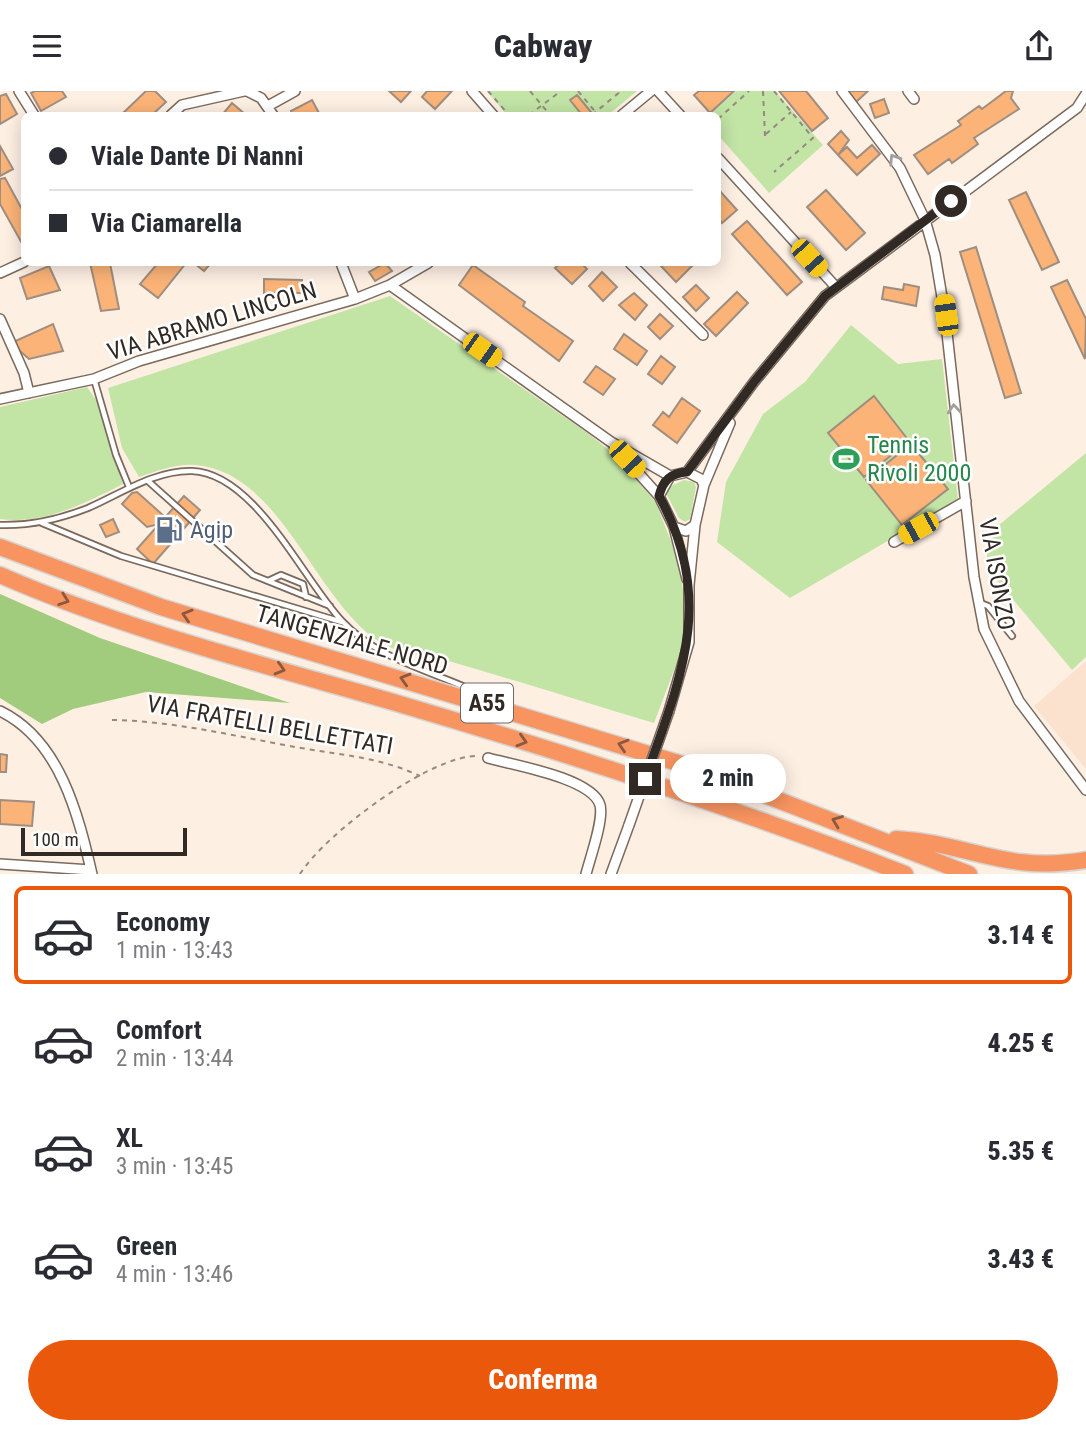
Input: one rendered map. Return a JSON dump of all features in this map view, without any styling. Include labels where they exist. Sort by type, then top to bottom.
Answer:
[{"type":"highway","name":"TANGENZIALE NORD","points":[[0,547],[161,607],[514,711],[698,769],[882,838],[969,874]]},
{"type":"highway","name":"TANGENZIALE NORD","points":[[0,575],[181,640],[515,738],[691,795],[905,874]]},
{"type":"highway","points":[[882,838],[921,840],[985,865],[1009,871],[1054,870],[1086,860]]},
{"type":"street","points":[[19,91],[31,112]]},
{"type":"street","points":[[174,112],[182,105],[246,91],[261,98],[271,112]]},
{"type":"street","points":[[268,106],[295,91]]},
{"type":"street","points":[[472,91],[490,112]]},
{"type":"street","points":[[626,112],[651,91]]},
{"type":"street","points":[[658,91],[677,112]]},
{"type":"street","name":"VIA ISONZO","points":[[842,91],[900,168],[925,220],[942,286],[978,601],[993,653],[1019,701],[1086,790]]},
{"type":"street","points":[[659,496],[670,477],[687,472],[776,353],[835,286],[1082,107],[1086,94]]},
{"type":"street","points":[[721,161],[835,286]]},
{"type":"street","points":[[3,271],[21,263]]},
{"type":"street","points":[[342,266],[355,299]]},
{"type":"street","name":"VIA ABRAMO LINCOLN","points":[[0,399],[93,379],[139,361],[355,299],[390,285],[423,266]]},
{"type":"street","points":[[633,266],[703,335]]},
{"type":"street","points":[[390,285],[611,442],[670,477]]},
{"type":"street","points":[[0,319],[24,373],[29,393]]},
{"type":"street","points":[[611,874],[669,711],[689,642],[689,585],[695,525],[704,485],[734,412]]},
{"type":"street","points":[[611,442],[659,496],[674,527],[689,585]]},
{"type":"street","points":[[687,472],[701,479],[704,485]]},
{"type":"street","name":"VIA ISONZO","points":[[894,542],[966,501]]},
{"type":"street","points":[[674,527],[686,531],[695,525]]},
{"type":"street","points":[[0,711],[28,730],[52,760],[72,801],[91,872],[0,864]]},
{"type":"street","points":[[488,758],[576,783],[597,799],[600,813],[586,874]]},
{"type":"lane","points":[[93,379],[116,455],[130,487]]},
{"type":"lane","points":[[0,525],[42,523],[88,507],[130,487],[191,471],[215,476],[255,507],[303,565],[343,622],[397,659],[458,681],[514,711]]},
{"type":"lane","points":[[148,481],[253,575],[331,607]]},
{"type":"lane","points":[[42,523],[121,557],[343,622]]},
{"type":"lane","points":[[267,581],[281,575],[303,584],[306,597]]},
{"type":"lane","points":[[978,601],[988,606],[1012,635]]},
{"type":"path","points":[[488,91],[506,112]]},
{"type":"path","points":[[536,91],[531,93],[547,112]]},
{"type":"path","points":[[533,112],[561,91]]},
{"type":"path","points":[[578,91],[595,112]]},
{"type":"path","points":[[599,112],[621,91]]},
{"type":"path","points":[[721,116],[749,91]]},
{"type":"path","points":[[763,91],[765,135],[792,112]]},
{"type":"path","points":[[774,91],[813,138],[774,171]]},
{"type":"path","name":"VIA FRATELLI BELLETTATI","points":[[112,720],[157,720],[353,755],[399,766],[420,776]]},
{"type":"path","name":"VIA FRATELLI BELLETTATI","points":[[300,874],[323,846],[374,805],[420,776],[461,758],[488,758]]},
{"type":"shaded area","points":[[1086,661],[1086,769],[1034,706]]},
{"type":"green space","points":[[487,91],[637,91],[612,112],[504,112]]},
{"type":"green space","points":[[736,91],[775,91],[823,145],[769,193],[721,138],[721,112],[712,112]]},
{"type":"green space","points":[[390,296],[586,432],[618,457],[656,503],[678,559],[685,602],[682,649],[654,723],[383,644],[359,625],[337,600],[275,515],[252,491],[226,473],[189,465],[174,466],[139,477],[122,448],[108,388]]},
{"type":"green space","name":"Tennis Rivoli 2000","points":[[851,325],[898,364],[942,359],[958,500],[790,598],[717,542],[726,482],[763,414],[805,382]]},
{"type":"green space","points":[[87,387],[96,400],[123,484],[48,516],[0,519],[0,407]]},
{"type":"green space","points":[[1086,453],[1086,657],[1072,670],[995,578],[987,561],[987,535]]},
{"type":"green space","points":[[684,480],[694,482],[696,487],[690,519],[685,522],[679,518],[667,495],[669,487]]},
{"type":"green space","points":[[0,594],[100,638],[290,703],[146,692],[73,709],[42,724],[0,698]]},
{"type":"building","points":[[62,91],[66,97],[41,111],[31,93]]},
{"type":"building","points":[[146,91],[155,91],[166,102],[155,112],[124,112]]},
{"type":"building","points":[[389,91],[411,91],[401,102]]},
{"type":"building","points":[[427,91],[452,91],[435,109],[422,97]]},
{"type":"building","points":[[699,91],[734,91],[711,112],[694,95]]},
{"type":"building","points":[[779,91],[806,91],[828,118],[812,131]]},
{"type":"building","points":[[846,91],[868,91],[856,102]]},
{"type":"building","points":[[1006,91],[1013,91],[1011,98],[1019,109],[974,138],[978,144],[952,163],[949,159],[928,174],[914,155],[961,125],[958,121],[979,106],[982,109]]},
{"type":"building","points":[[6,94],[17,114],[0,124],[0,96]]},
{"type":"building","points":[[577,95],[591,112],[580,112],[570,100]]},
{"type":"building","points":[[884,99],[889,113],[875,118],[870,104]]},
{"type":"building","points":[[312,100],[318,112],[292,112]]},
{"type":"building","points":[[232,103],[242,112],[224,112]]},
{"type":"building","points":[[841,131],[849,140],[838,155],[828,144]]},
{"type":"building","points":[[872,145],[880,154],[857,175],[838,155],[847,147],[857,158]]},
{"type":"building","points":[[0,146],[13,169],[0,176]]},
{"type":"building","points":[[5,178],[21,207],[21,242],[0,204],[0,179]]},
{"type":"building","points":[[826,190],[865,233],[846,250],[807,207]]},
{"type":"building","points":[[721,192],[737,210],[721,222]]},
{"type":"building","points":[[1026,192],[1059,262],[1042,270],[1009,200]]},
{"type":"building","points":[[747,221],[802,282],[787,295],[732,234]]},
{"type":"building","points":[[976,247],[1021,393],[1005,398],[960,252]]},
{"type":"building","points":[[49,266],[60,290],[27,299],[20,278]]},
{"type":"building","points":[[91,266],[111,266],[119,309],[101,311]]},
{"type":"building","points":[[155,266],[184,266],[158,298],[140,284]]},
{"type":"building","points":[[380,266],[388,266],[392,271],[375,281],[369,272]]},
{"type":"building","points":[[474,266],[525,302],[523,306],[573,341],[559,361],[459,285]]},
{"type":"building","points":[[584,266],[587,269],[572,284],[555,268]]},
{"type":"building","points":[[661,266],[692,266],[676,282]]},
{"type":"building","points":[[602,272],[617,287],[603,301],[589,286]]},
{"type":"building","points":[[264,279],[302,280],[302,293],[264,293]]},
{"type":"building","points":[[1067,280],[1086,319],[1085,359],[1051,287]]},
{"type":"building","points":[[904,284],[919,287],[916,306],[882,299],[884,287],[903,290]]},
{"type":"building","points":[[696,285],[709,298],[696,311],[683,297]]},
{"type":"building","points":[[737,292],[748,303],[716,336],[704,324]]},
{"type":"building","points":[[634,293],[647,305],[635,320],[619,305]]},
{"type":"building","points":[[660,314],[673,326],[660,339],[648,327]]},
{"type":"building","points":[[53,324],[63,351],[29,359],[11,343]]},
{"type":"building","points":[[624,334],[647,351],[637,365],[614,349]]},
{"type":"building","points":[[661,356],[675,367],[662,384],[648,374]]},
{"type":"building","points":[[596,366],[615,379],[603,395],[584,382]]},
{"type":"building","points":[[874,396],[909,441],[864,477],[828,433]]},
{"type":"building","points":[[682,398],[700,411],[677,443],[653,425],[663,412],[669,417]]},
{"type":"building","points":[[911,444],[948,489],[902,525],[866,480]]},
{"type":"building","points":[[137,492],[165,517],[159,524],[147,527],[122,504],[132,493]]},
{"type":"building","points":[[184,496],[200,510],[153,564],[137,549]]},
{"type":"building","points":[[113,519],[119,532],[106,537],[100,525]]},
{"type":"building","points":[[0,754],[7,755],[6,772],[0,772]]},
{"type":"building","points":[[0,800],[34,802],[32,826],[0,824]]},
{"type":"place","name":"Tennis Rivoli 2000","points":[[846,459]]},
{"type":"place","name":"Agip","points":[[169,530]]},
{"type":"route","points":[[645,779],[681,676],[689,642],[689,585],[674,527],[659,496],[661,487],[670,477],[687,472],[776,353],[835,286],[951,201]]}]
